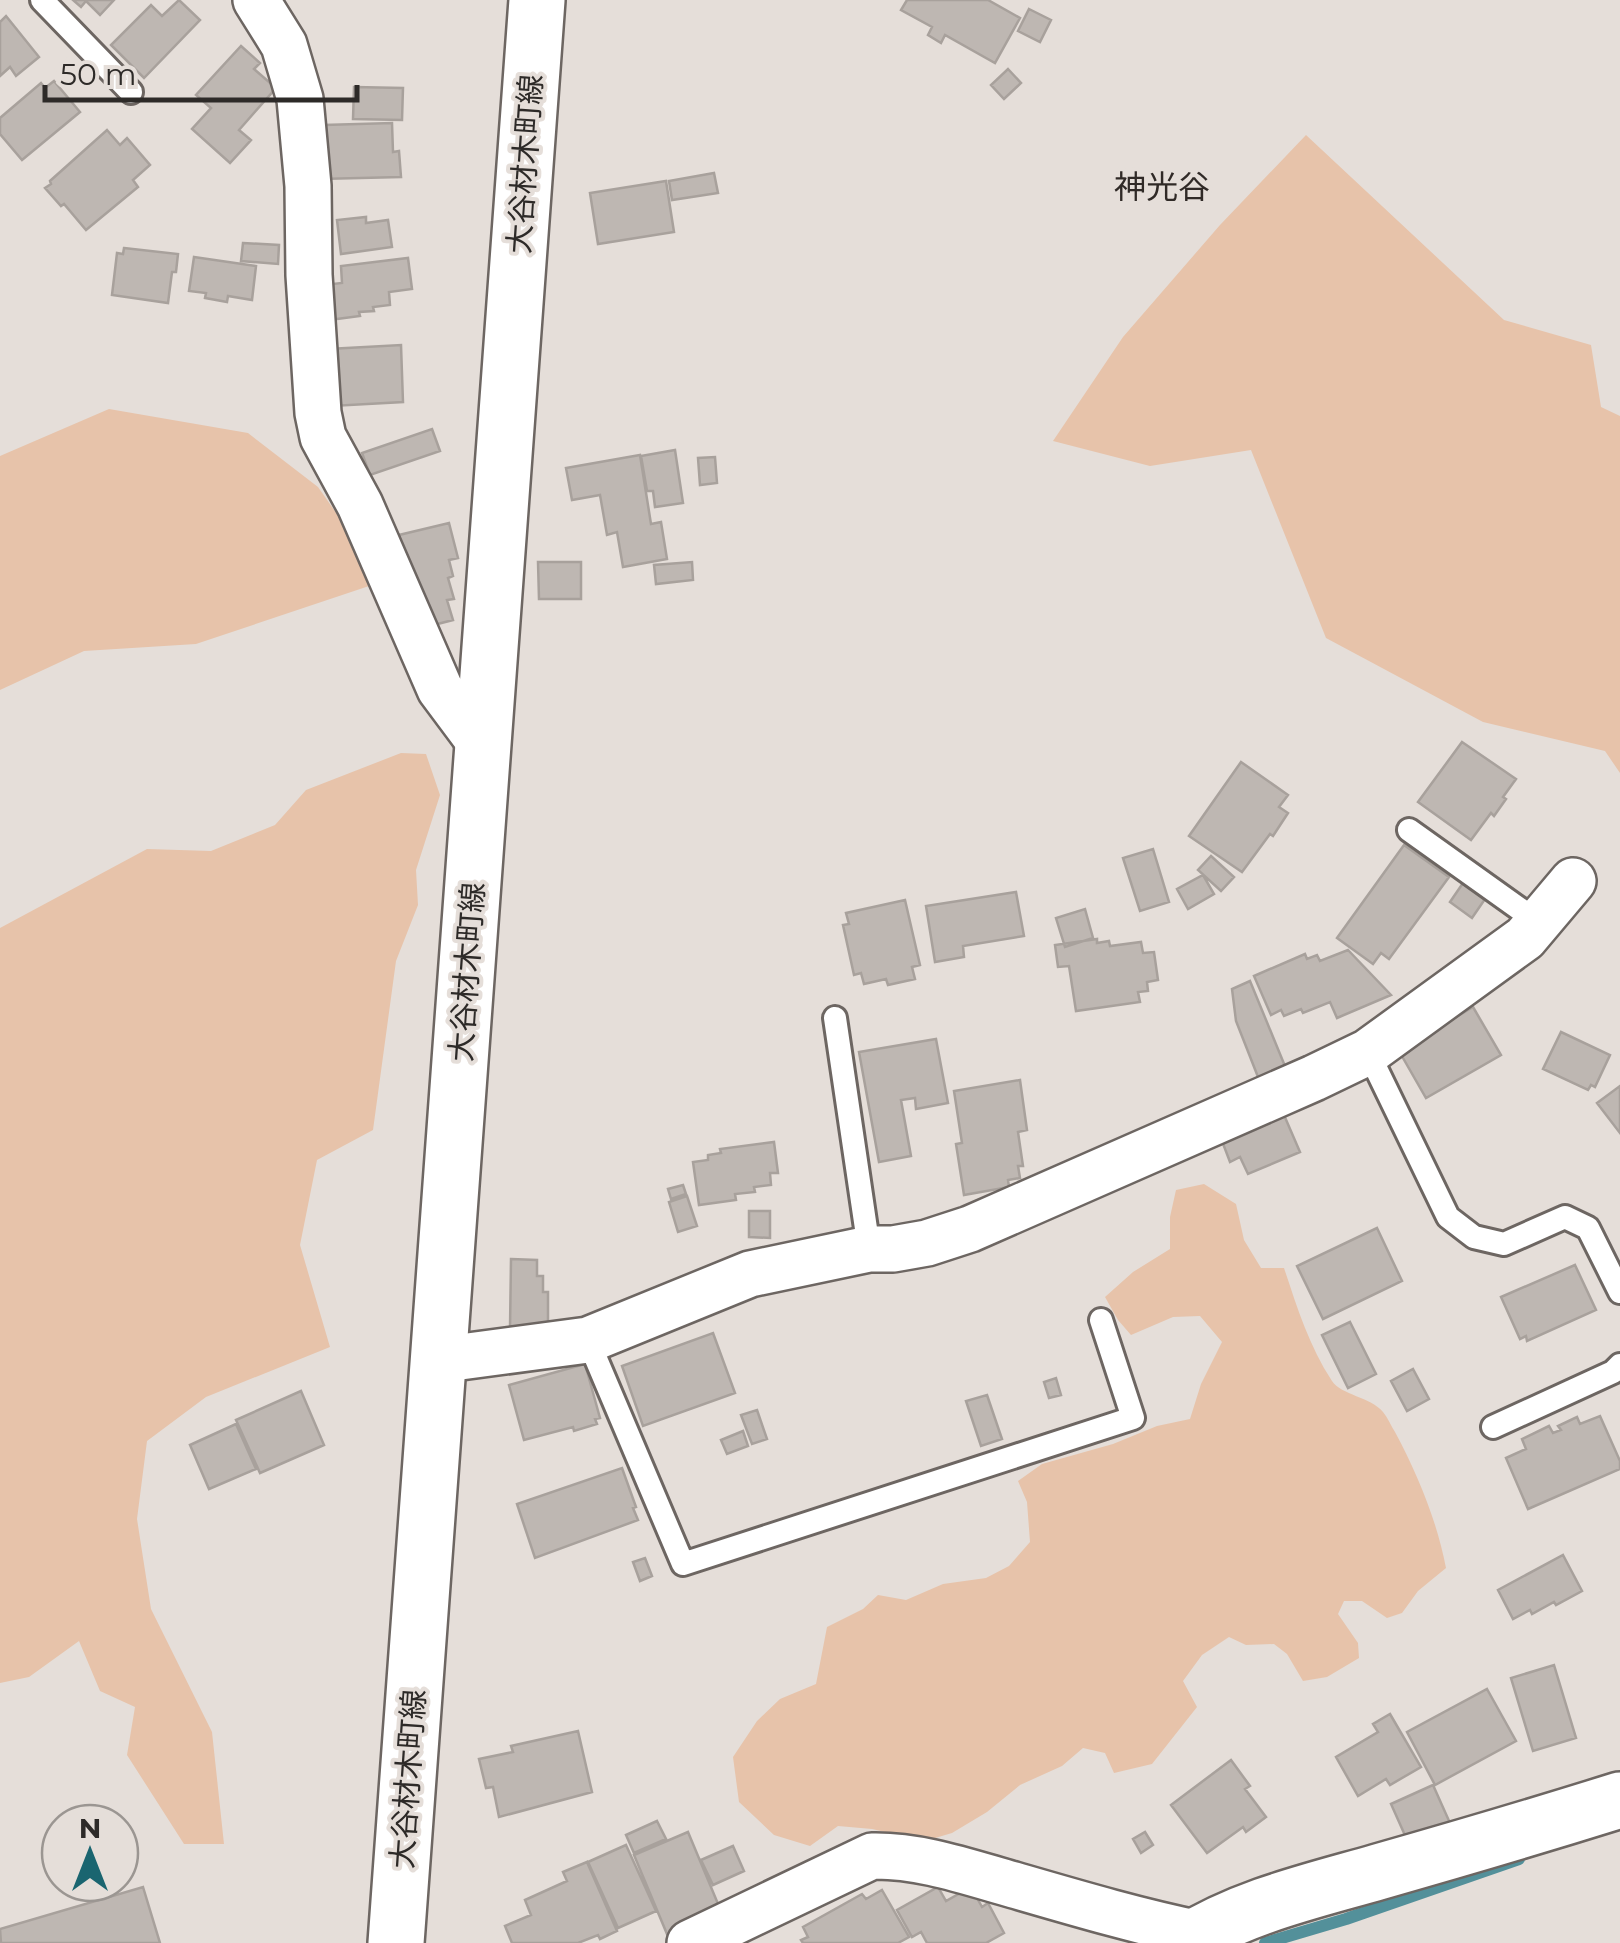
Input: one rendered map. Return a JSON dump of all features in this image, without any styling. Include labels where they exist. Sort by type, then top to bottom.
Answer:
[{"type":"main road","name":"大谷材木町線","points":[[396,1943],[537,0]]},
{"type":"main road","points":[[1192,1939],[1276,1900],[1620,1800]]},
{"type":"street","points":[[256,0],[284,45],[300,100],[308,186],[318,413],[323,437],[360,505],[440,689],[484,748]]},
{"type":"street","points":[[438,1360],[588,1340],[750,1274],[869,1249],[927,1243],[970,1229],[1368,1052],[1524,938],[1573,881]]},
{"type":"street","points":[[690,1943],[872,1856],[949,1866],[1192,1939]]},
{"type":"lane","points":[[42,0],[132,92]]},
{"type":"lane","points":[[1410,830],[1538,922]]},
{"type":"lane","points":[[835,1018],[869,1249]]},
{"type":"lane","points":[[1368,1052],[1448,1217],[1474,1237],[1504,1244],[1564,1217],[1588,1228],[1620,1292]]},
{"type":"lane","points":[[588,1340],[683,1564],[1133,1418],[1101,1320]]},
{"type":"lane","points":[[1493,1427],[1613,1372],[1620,1365]]},
{"type":"shaded area","points":[[1306,135],[1504,320],[1591,345],[1601,407],[1620,416],[1620,773],[1605,751],[1483,722],[1326,638],[1251,450],[1150,466],[1053,441],[1123,337],[1220,225]]},
{"type":"shaded area","points":[[109,409],[248,433],[318,487],[384,581],[196,644],[84,651],[0,690],[0,456]]},
{"type":"shaded area","points":[[401,753],[426,754],[440,795],[416,870],[418,905],[396,961],[373,1130],[317,1160],[300,1245],[330,1347],[206,1397],[147,1441],[137,1519],[151,1609],[212,1732],[224,1844],[184,1844],[127,1755],[135,1707],[100,1691],[79,1641],[29,1677],[0,1683],[0,928],[147,849],[211,851],[275,825],[306,790]]},
{"type":"shaded area","points":[[1204,1184],[1236,1204],[1244,1240],[1261,1268],[1284,1268],[1310,1340],[1332,1381],[1378,1407],[1386,1417],[1426,1498],[1446,1568],[1418,1591],[1402,1613],[1387,1618],[1362,1601],[1344,1601],[1338,1614],[1358,1643],[1359,1658],[1327,1677],[1303,1681],[1287,1654],[1274,1644],[1246,1645],[1229,1637],[1202,1655],[1183,1681],[1197,1707],[1152,1764],[1114,1773],[1105,1753],[1083,1748],[1062,1766],[1020,1785],[987,1812],[952,1833],[925,1841],[838,1826],[810,1846],[774,1835],[739,1802],[733,1757],[757,1721],[780,1699],[816,1684],[827,1627],[863,1609],[878,1595],[906,1600],[943,1584],[986,1578],[1009,1566],[1030,1542],[1027,1502],[1018,1481],[1042,1464],[1190,1419],[1201,1384],[1222,1342],[1200,1316],[1173,1317],[1131,1335],[1105,1297],[1133,1272],[1170,1249],[1170,1217],[1176,1190]]},
{"type":"building","points":[[73,0],[114,0],[100,15],[86,1],[81,7]]},
{"type":"building","points":[[179,0],[200,20],[144,78],[111,45],[151,5],[162,16]]},
{"type":"building","points":[[907,0],[988,0],[1020,18],[995,63],[945,35],[941,43],[928,35],[932,27],[901,10]]},
{"type":"building","points":[[1029,9],[1051,20],[1040,42],[1018,31]]},
{"type":"building","points":[[6,16],[39,57],[16,76],[10,67],[0,76],[0,22]]},
{"type":"building","points":[[241,46],[260,63],[254,69],[276,88],[239,130],[251,140],[230,163],[192,129],[211,108],[196,95]]},
{"type":"building","points":[[1008,69],[1021,83],[1004,99],[991,85]]},
{"type":"building","points":[[54,81],[80,112],[22,160],[0,134],[0,118],[41,83],[45,88]]},
{"type":"building","points":[[354,87],[403,88],[402,120],[353,119]]},
{"type":"building","points":[[392,123],[393,152],[399,151],[401,177],[320,179],[324,125]]},
{"type":"building","points":[[107,130],[120,145],[127,138],[150,165],[133,180],[138,187],[86,230],[45,188]]},
{"type":"building","points":[[714,173],[718,193],[672,200],[669,181]]},
{"type":"building","points":[[666,181],[674,232],[598,244],[590,193]]},
{"type":"building","points":[[366,217],[366,223],[388,220],[392,247],[341,254],[337,220]]},
{"type":"building","points":[[243,243],[279,245],[278,264],[241,261]]},
{"type":"building","points":[[124,248],[178,254],[168,303],[112,295],[117,253],[123,254]]},
{"type":"building","points":[[194,257],[256,266],[252,300],[228,296],[227,302],[189,291]]},
{"type":"building","points":[[408,258],[412,289],[389,292],[390,305],[373,307],[374,311],[329,320],[326,296],[333,295],[332,284],[342,283],[341,266]]},
{"type":"building","points":[[401,345],[403,402],[332,406],[329,349]]},
{"type":"building","points":[[432,429],[440,451],[370,475],[362,453]]},
{"type":"building","points":[[675,450],[683,503],[655,507],[653,491],[647,491],[641,456]]},
{"type":"building","points":[[640,455],[651,524],[661,522],[667,559],[623,567],[617,532],[607,535],[600,495],[572,500],[566,468]]},
{"type":"building","points":[[715,457],[717,483],[700,485],[698,458]]},
{"type":"building","points":[[449,523],[458,558],[449,560],[453,576],[448,578],[454,599],[447,600],[453,620],[422,628],[399,535]]},
{"type":"building","points":[[538,562],[581,562],[581,599],[539,599]]},
{"type":"building","points":[[692,562],[693,580],[656,584],[654,565]]},
{"type":"building","points":[[1462,742],[1516,779],[1494,816],[1491,813],[1471,840],[1418,802]]},
{"type":"building","points":[[1241,762],[1288,795],[1279,807],[1288,813],[1242,872],[1189,836]]},
{"type":"building","points":[[1404,845],[1449,877],[1389,959],[1381,953],[1373,964],[1337,938]]},
{"type":"building","points":[[1153,849],[1169,902],[1140,911],[1123,858]]},
{"type":"building","points":[[1211,856],[1234,877],[1221,891],[1198,870]]},
{"type":"building","points":[[1203,875],[1214,894],[1188,909],[1177,889]]},
{"type":"building","points":[[1463,883],[1485,899],[1472,918],[1450,902]]},
{"type":"building","points":[[1016,892],[1024,936],[963,946],[964,957],[935,962],[926,906]]},
{"type":"building","points":[[905,900],[920,965],[912,967],[915,979],[888,985],[886,979],[864,984],[861,973],[854,975],[843,925],[849,924],[846,913]]},
{"type":"building","points":[[1085,909],[1093,938],[1065,947],[1056,918]]},
{"type":"building","points":[[1097,939],[1097,943],[1109,941],[1110,946],[1141,942],[1143,953],[1154,952],[1158,980],[1147,982],[1148,991],[1138,992],[1140,1002],[1076,1011],[1069,966],[1058,967],[1055,945]]},
{"type":"building","points":[[1348,950],[1391,995],[1337,1018],[1330,1002],[1303,1013],[1301,1009],[1284,1016],[1281,1010],[1271,1015],[1254,976],[1305,954],[1307,959],[1317,955],[1320,961]]},
{"type":"building","points":[[1250,981],[1287,1071],[1260,1082],[1236,1021],[1232,989]]},
{"type":"building","points":[[1473,1007],[1501,1055],[1426,1098],[1399,1051]]},
{"type":"building","points":[[1561,1032],[1610,1055],[1595,1087],[1591,1085],[1588,1090],[1543,1069]]},
{"type":"building","points":[[936,1039],[948,1103],[916,1109],[915,1098],[901,1100],[911,1156],[879,1162],[859,1052]]},
{"type":"building","points":[[1020,1080],[1027,1130],[1018,1132],[1023,1166],[1018,1166],[1020,1178],[1008,1180],[1009,1187],[964,1195],[956,1144],[962,1143],[954,1091]]},
{"type":"building","points":[[1620,1086],[1620,1133],[1597,1103]]},
{"type":"building","points":[[1284,1115],[1300,1152],[1248,1174],[1240,1157],[1230,1162],[1222,1141]]},
{"type":"building","points":[[774,1142],[778,1173],[770,1173],[771,1185],[735,1194],[736,1200],[699,1205],[693,1162],[708,1160],[708,1155],[721,1153],[720,1149]]},
{"type":"building","points":[[683,1185],[686,1194],[671,1199],[668,1189]]},
{"type":"building","points":[[687,1196],[697,1226],[678,1232],[669,1202]]},
{"type":"building","points":[[749,1211],[770,1211],[770,1238],[749,1237]]},
{"type":"building","points":[[1377,1228],[1402,1281],[1323,1319],[1297,1266]]},
{"type":"building","points":[[511,1259],[537,1260],[537,1276],[543,1276],[543,1292],[548,1292],[548,1329],[510,1328]]},
{"type":"building","points":[[1575,1265],[1596,1310],[1527,1341],[1526,1336],[1520,1339],[1501,1297]]},
{"type":"building","points":[[1350,1322],[1376,1374],[1348,1388],[1322,1335]]},
{"type":"building","points":[[713,1333],[735,1393],[643,1426],[622,1366]]},
{"type":"building","points":[[585,1364],[600,1418],[595,1419],[597,1424],[524,1440],[509,1385]]},
{"type":"building","points":[[1413,1369],[1429,1399],[1407,1411],[1391,1381]]},
{"type":"building","points":[[1056,1378],[1061,1395],[1049,1398],[1044,1382]]},
{"type":"building","points":[[301,1391],[324,1445],[260,1473],[236,1420]]},
{"type":"building","points":[[987,1395],[1002,1439],[981,1446],[966,1401]]},
{"type":"building","points":[[757,1410],[767,1439],[752,1444],[741,1415]]},
{"type":"building","points":[[1600,1416],[1620,1469],[1528,1509],[1506,1458],[1526,1449],[1522,1439],[1549,1426],[1553,1433],[1561,1430],[1558,1426],[1577,1417],[1580,1424]]},
{"type":"building","points":[[236,1424],[256,1469],[209,1489],[190,1445]]},
{"type":"building","points":[[743,1431],[748,1446],[727,1454],[721,1440]]},
{"type":"building","points":[[622,1468],[638,1520],[535,1558],[517,1504]]},
{"type":"building","points":[[1563,1555],[1582,1591],[1556,1605],[1554,1602],[1513,1619],[1498,1590]]},
{"type":"building","points":[[645,1558],[652,1576],[640,1581],[633,1562]]},
{"type":"building","points":[[1554,1665],[1576,1738],[1533,1751],[1511,1678]]},
{"type":"building","points":[[1487,1689],[1516,1741],[1435,1785],[1407,1732]]},
{"type":"building","points":[[1390,1714],[1421,1767],[1390,1785],[1386,1779],[1358,1796],[1336,1757],[1378,1732],[1373,1724]]},
{"type":"building","points":[[578,1731],[592,1792],[499,1817],[493,1787],[486,1788],[479,1759],[513,1752],[511,1746]]},
{"type":"building","points":[[1231,1760],[1250,1786],[1245,1789],[1266,1817],[1246,1832],[1243,1827],[1207,1853],[1171,1805]]},
{"type":"building","points":[[1433,1785],[1450,1823],[1408,1842],[1391,1804]]},
{"type":"building","points":[[657,1821],[666,1839],[634,1853],[626,1835]]},
{"type":"building","points":[[688,1832],[721,1911],[667,1934],[634,1855]]},
{"type":"building","points":[[1145,1832],[1153,1845],[1141,1853],[1133,1839]]},
{"type":"building","points":[[626,1845],[656,1911],[618,1928],[588,1862]]},
{"type":"building","points":[[733,1846],[744,1871],[713,1885],[701,1860]]},
{"type":"building","points":[[587,1862],[617,1931],[578,1943],[512,1943],[505,1926],[531,1915],[525,1900],[567,1881],[563,1872]]},
{"type":"building","points":[[143,1887],[160,1943],[1,1943],[0,1929],[89,1903],[140,1903]]},
{"type":"building","points":[[938,1887],[946,1901],[971,1887],[982,1907],[988,1903],[1004,1933],[986,1943],[927,1943],[921,1932],[912,1937],[897,1910]]},
{"type":"building","points":[[882,1890],[909,1937],[898,1943],[801,1940],[808,1937],[803,1927],[862,1894],[866,1899]]},
{"type":"waterway","points":[[1265,1943],[1519,1859]]},
{"type":"district","name":"神光谷","points":[[1162,186]]}]
